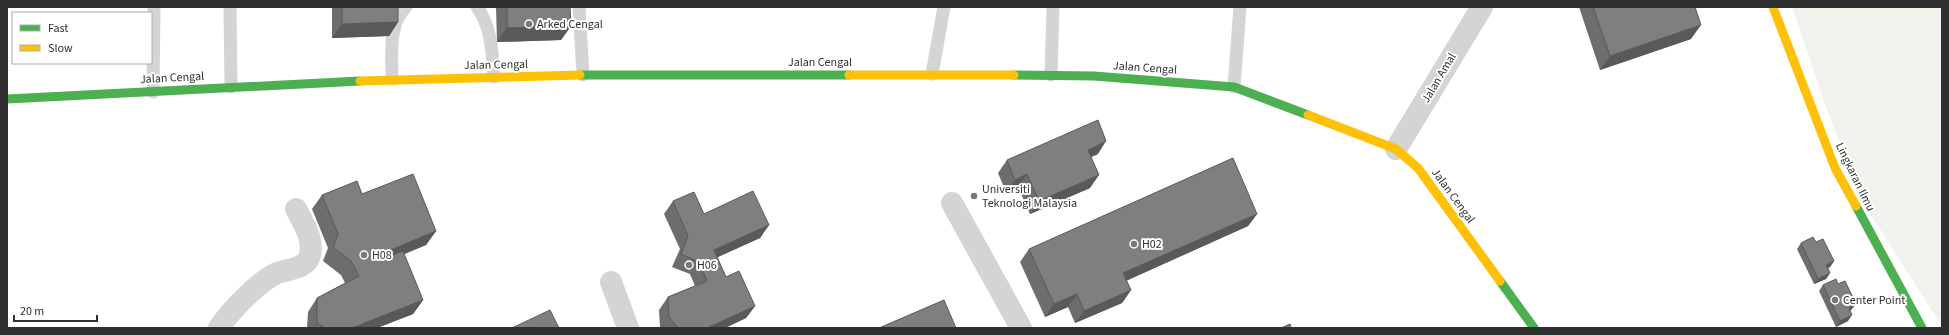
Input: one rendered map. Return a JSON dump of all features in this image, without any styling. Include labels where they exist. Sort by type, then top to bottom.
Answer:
[{"type":"street","name":"Jalan Amal","points":[[1396,149],[1482,7]]},
{"type":"street","name":"Lingkaran Ilmu","points":[[1773,7],[1835,168],[1922,328]]},
{"type":"street","name":"Jalan Cengal","points":[[7,99],[392,79],[583,75],[1051,75],[1094,76],[1234,86],[1396,149],[1418,168],[1534,328]]},
{"type":"street","points":[[952,203],[1021,328]]},
{"type":"street","points":[[219,328],[229,313],[269,277],[301,266],[310,256],[312,241],[296,209]]},
{"type":"street","points":[[611,282],[628,328]]},
{"type":"lane","points":[[153,92],[154,7]]},
{"type":"lane","points":[[230,7],[231,87]]},
{"type":"lane","points":[[392,79],[392,38],[398,14],[406,7]]},
{"type":"lane","points":[[477,7],[483,16],[490,35],[494,77]]},
{"type":"lane","points":[[579,7],[583,75]]},
{"type":"lane","points":[[932,74],[944,7]]},
{"type":"lane","points":[[1051,75],[1053,7]]},
{"type":"lane","points":[[1234,86],[1240,7]]},
{"type":"lane","points":[[1469,30],[1471,7]]},
{"type":"shaded area","points":[[1792,7],[1942,7],[1942,326],[1869,212],[1831,121]]},
{"type":"building","points":[[342,7],[398,7],[398,22],[342,24]]},
{"type":"building","points":[[507,7],[570,7],[571,26],[507,28]]},
{"type":"building","points":[[1593,7],[1695,7],[1701,25],[1610,56]]},
{"type":"building","points":[[1098,120],[1106,141],[1088,150],[1099,175],[1039,201],[1027,174],[1015,180],[1007,160]]},
{"type":"building","name":"H02","points":[[1233,158],[1257,214],[1123,273],[1131,290],[1084,311],[1077,294],[1054,304],[1029,249]]},
{"type":"building","name":"H08","points":[[413,174],[436,231],[381,254],[383,259],[403,251],[423,300],[352,328],[325,328],[317,323],[317,298],[359,276],[351,261],[333,247],[338,234],[322,195],[357,181],[362,194]]},
{"type":"building","name":"H06","points":[[753,191],[769,225],[714,250],[726,277],[739,271],[755,306],[707,328],[678,328],[669,317],[668,297],[707,281],[699,262],[681,254],[688,236],[673,201],[694,192],[704,214]]},
{"type":"building","name":"Center Point","points":[[1813,237],[1816,242],[1823,239],[1834,261],[1826,265],[1830,273],[1818,279],[1801,243]]},
{"type":"building","name":"Center Point","points":[[1836,279],[1838,284],[1845,281],[1856,304],[1849,308],[1852,315],[1840,321],[1823,285]]},
{"type":"building","points":[[944,300],[956,328],[879,328]]},
{"type":"building","points":[[550,310],[559,328],[512,328]]},
{"type":"building","points":[[1290,324],[1291,328],[1281,328]]},
{"type":"traffic: fast","points":[[580,75],[849,75]]},
{"type":"traffic: fast","points":[[1014,75],[1094,76],[1234,87],[1308,115]]},
{"type":"traffic: fast","points":[[7,99],[360,81]]},
{"type":"traffic: fast","points":[[1856,206],[1922,328]]},
{"type":"traffic: fast","points":[[1500,281],[1534,328]]},
{"type":"traffic: slow","points":[[1773,7],[1835,168],[1856,206]]},
{"type":"traffic: slow","points":[[360,81],[580,75]]},
{"type":"traffic: slow","points":[[849,75],[1014,75]]},
{"type":"traffic: slow","points":[[1308,115],[1396,149],[1418,168],[1500,281]]},
{"type":"place","name":"Arked Cengal","points":[[529,24]]},
{"type":"place","name":"Universiti Teknologi Malaysia","points":[[974,196]]},
{"type":"place","name":"H02","points":[[1134,244]]},
{"type":"place","name":"H08","points":[[364,255]]},
{"type":"place","name":"H06","points":[[689,265]]},
{"type":"place","name":"Center Point","points":[[1835,300]]}]
